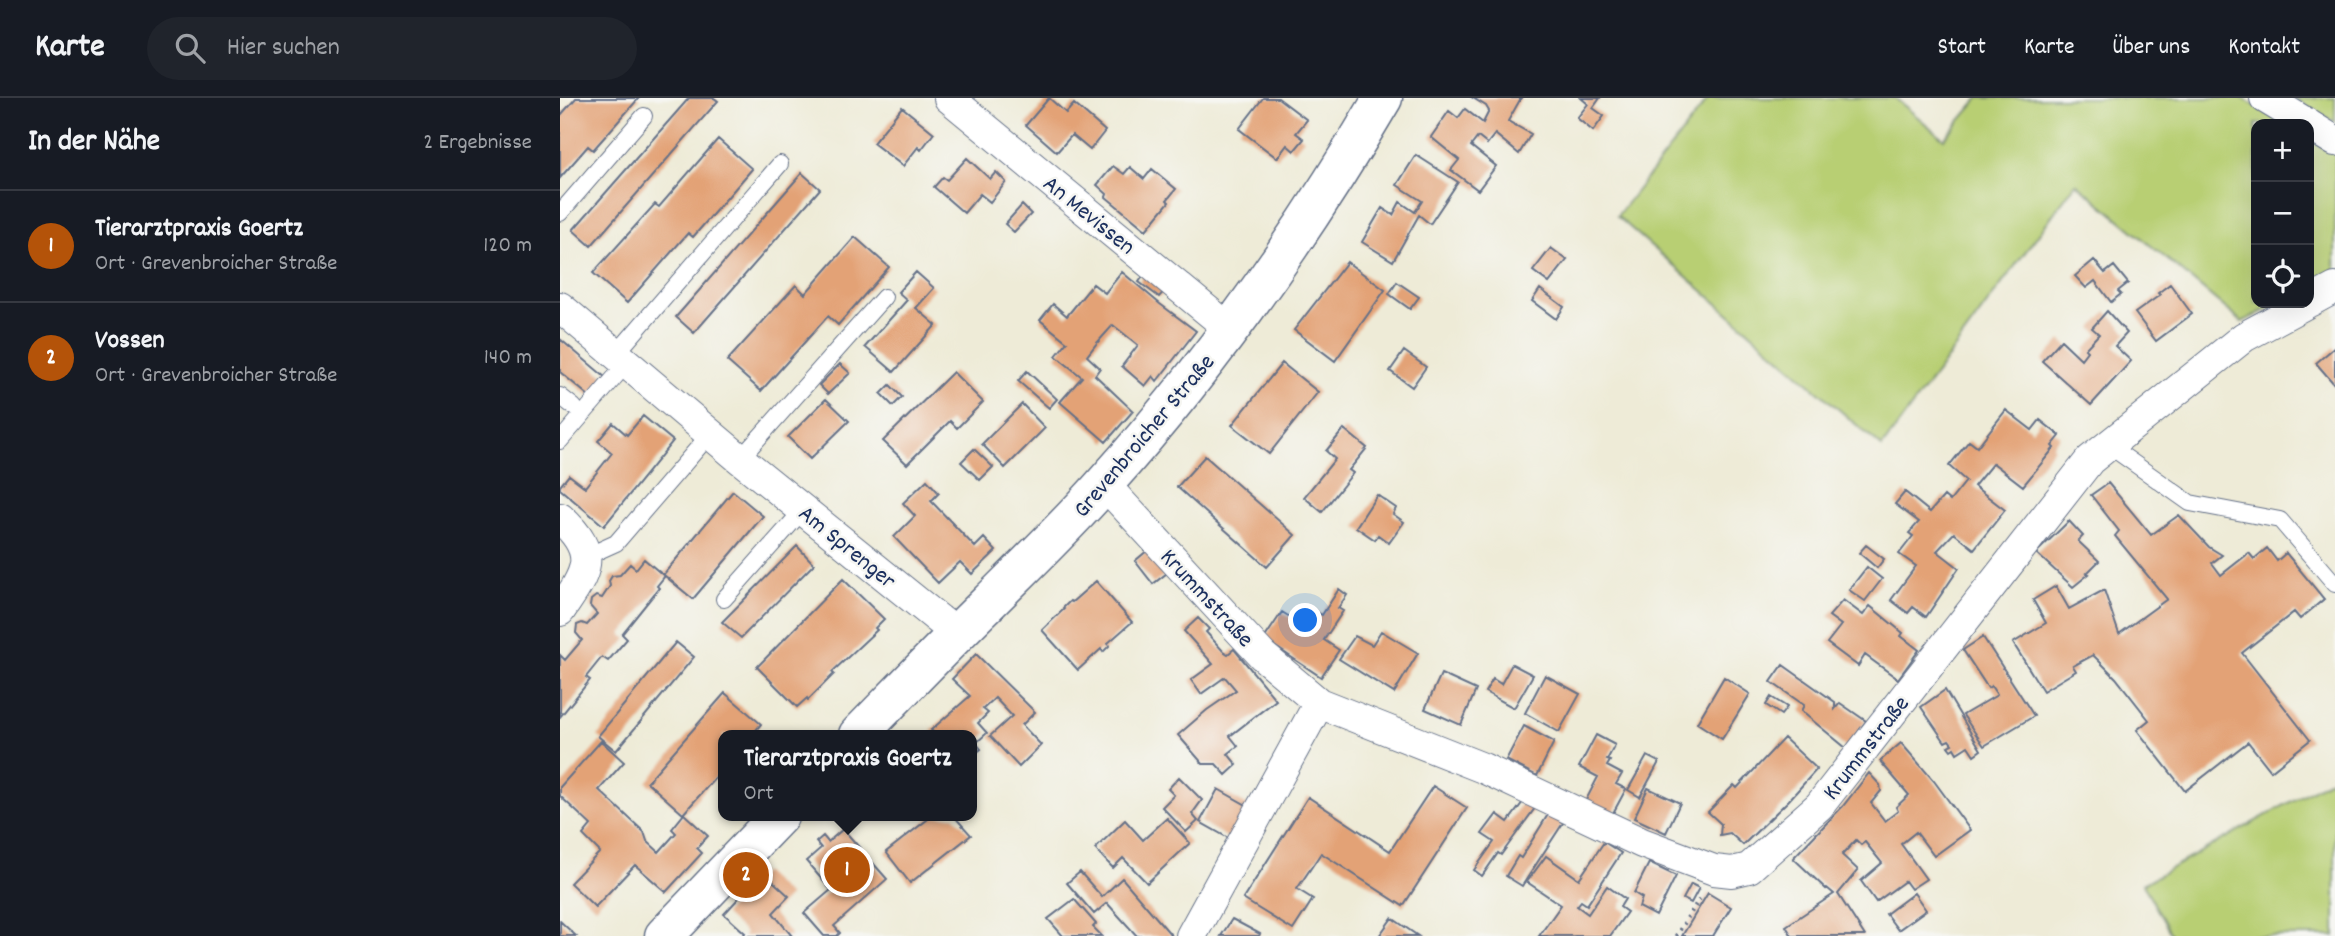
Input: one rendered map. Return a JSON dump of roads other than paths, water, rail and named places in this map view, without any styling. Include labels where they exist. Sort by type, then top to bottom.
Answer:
[{"type":"street","name":"An Mevissen","points":[[949,98],[1231,330]]},
{"type":"street","points":[[2265,98],[2298,119]]},
{"type":"street","name":"Grevenbroicher Straße","points":[[863,730],[1104,484],[1231,330],[1305,224],[1375,101]]},
{"type":"street","points":[[2314,129],[2335,141]]},
{"type":"street","name":"Krummstraße","points":[[2314,299],[2335,288]]},
{"type":"street","name":"Am Sprenger","points":[[560,307],[710,434],[957,634]]},
{"type":"street","name":"Krummstraße","points":[[1104,484],[1263,656],[1319,703],[1483,768],[1642,844],[1714,870],[1732,872],[1749,868],[1819,806],[2090,460],[2244,337],[2297,308]]},
{"type":"street","points":[[560,518],[578,536],[585,557],[581,582],[560,611]]},
{"type":"street","points":[[1191,936],[1319,703]]},
{"type":"street","points":[[664,936],[774,821]]},
{"type":"lane","points":[[560,213],[645,116]]},
{"type":"lane","points":[[560,441],[622,359],[780,164]]},
{"type":"lane","points":[[740,458],[884,297]]},
{"type":"lane","points":[[560,396],[573,407]]},
{"type":"lane","points":[[585,557],[616,543],[710,434]]},
{"type":"lane","points":[[2108,445],[2190,503],[2280,520],[2335,584]]},
{"type":"lane","points":[[724,599],[803,510]]},
{"type":"place","name":"Tierarztpraxis Goertz","points":[[847,870]]},
{"type":"place","name":"Vossen","points":[[746,875]]}]
